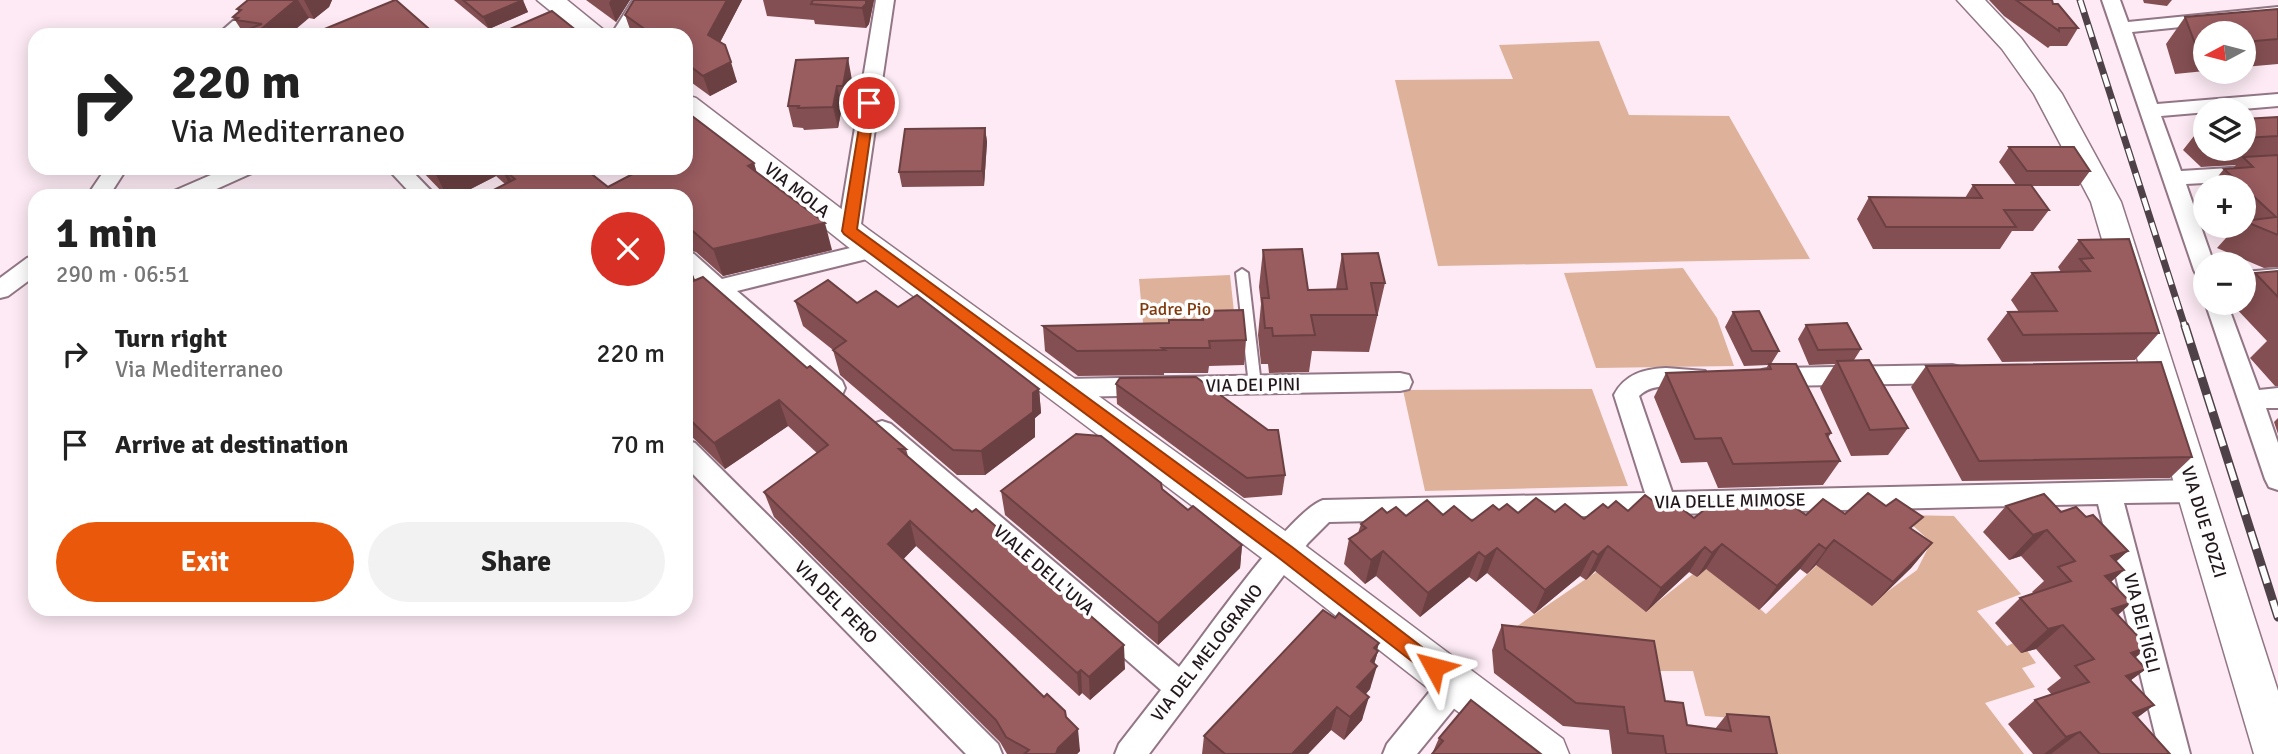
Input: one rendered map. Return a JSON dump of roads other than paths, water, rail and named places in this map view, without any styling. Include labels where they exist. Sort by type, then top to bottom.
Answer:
[{"type":"main road","points":[[550,0],[578,28]]},
{"type":"main road","name":"VIA DUE POZZI","points":[[1970,0],[1990,18],[2032,72],[2106,202],[2142,371],[2194,491],[2276,754]]},
{"type":"main road","name":"VIA MOLA","points":[[693,113],[1285,553],[1546,754]]},
{"type":"street","points":[[234,28],[268,0]]},
{"type":"street","points":[[624,28],[642,0]]},
{"type":"street","points":[[693,302],[717,288],[862,240],[885,0]]},
{"type":"street","points":[[2111,0],[2199,252]]},
{"type":"street","points":[[2121,28],[2278,12]]},
{"type":"street","points":[[2150,110],[2278,100]]},
{"type":"street","points":[[2173,178],[2278,172]]},
{"type":"street","points":[[198,189],[229,175]]},
{"type":"street","points":[[404,175],[418,189]]},
{"type":"street","name":"VIALE DELL'UVA","points":[[693,266],[1180,687]]},
{"type":"street","points":[[0,290],[28,269]]},
{"type":"street","points":[[2256,279],[2278,277]]},
{"type":"street","points":[[2220,315],[2278,479]]},
{"type":"street","points":[[1754,377],[1976,374]]},
{"type":"street","points":[[1662,503],[1626,395],[1631,384],[1643,379],[1726,378]]},
{"type":"street","name":"VIA DEI PINI","points":[[1064,388],[1400,382]]},
{"type":"street","points":[[2250,400],[2278,398]]},
{"type":"street","name":"VIA DEL PERO","points":[[693,457],[987,754]]},
{"type":"street","name":"VIA DELLE MIMOSE","points":[[1285,553],[1298,535],[1322,511],[2194,491]]},
{"type":"street","name":"VIA DEI TIGLI","points":[[2108,492],[2175,754]]},
{"type":"street","name":"VIA DEL MELOGRANO","points":[[1137,749],[1180,687],[1285,553]]},
{"type":"street","points":[[1398,754],[1455,684]]},
{"type":"lane","points":[[1242,272],[1255,385]]},
{"type":"railway","points":[[2080,0],[2185,327]]},
{"type":"railway","points":[[2185,326],[2278,617]]},
{"type":"park label","name":"Padre Pio","points":[[1175,309]]}]
